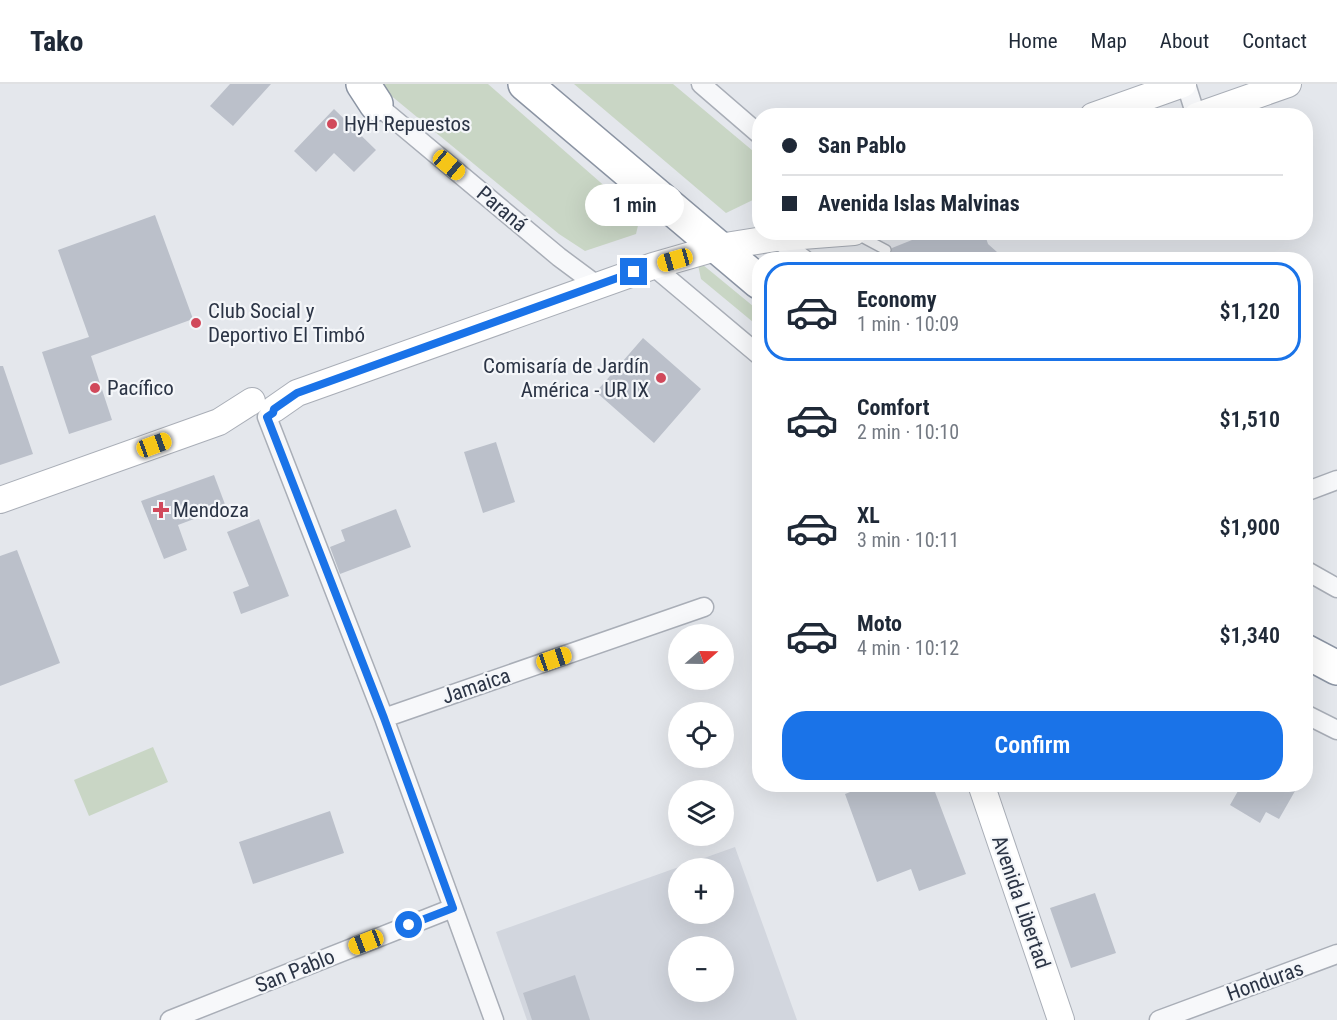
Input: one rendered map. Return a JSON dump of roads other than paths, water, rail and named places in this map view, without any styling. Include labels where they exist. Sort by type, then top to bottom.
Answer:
[{"type":"highway","points":[[525,84],[752,276]]},
{"type":"highway","points":[[1313,655],[1337,668]]},
{"type":"main road","points":[[1116,108],[1184,84]]},
{"type":"main road","points":[[1220,108],[1288,84]]},
{"type":"main road","points":[[0,500],[264,408],[297,393],[653,266],[718,247],[755,240]]},
{"type":"main road","name":"Avenida Libertad","points":[[984,792],[1061,1020]]},
{"type":"street","points":[[701,84],[752,128]]},
{"type":"street","points":[[1184,84],[1194,108]]},
{"type":"street","name":"Paraná","points":[[364,91],[559,257],[598,286]]},
{"type":"street","points":[[786,240],[797,252]]},
{"type":"street","points":[[653,266],[752,349]]},
{"type":"street","points":[[264,408],[384,718],[494,1020]]},
{"type":"street","points":[[1313,489],[1337,480]]},
{"type":"street","points":[[1313,574],[1337,588]]},
{"type":"street","name":"Jamaica","points":[[384,718],[704,607]]},
{"type":"street","points":[[1313,718],[1337,730]]},
{"type":"street","name":"San Pablo","points":[[170,1020],[453,908]]},
{"type":"street","name":"Honduras","points":[[1159,1020],[1337,954]]},
{"type":"lane","points":[[868,240],[886,250]]},
{"type":"place","name":"HyH Repuestos","points":[[332,124]]},
{"type":"place","name":"Club Social y Deportivo El Timbó","points":[[196,323]]},
{"type":"place","name":"Comisaría de Jardín América - UR IX","points":[[661,378]]},
{"type":"place","name":"Pacífico","points":[[95,388]]},
{"type":"place","name":"Mendoza","points":[[161,510]]}]
